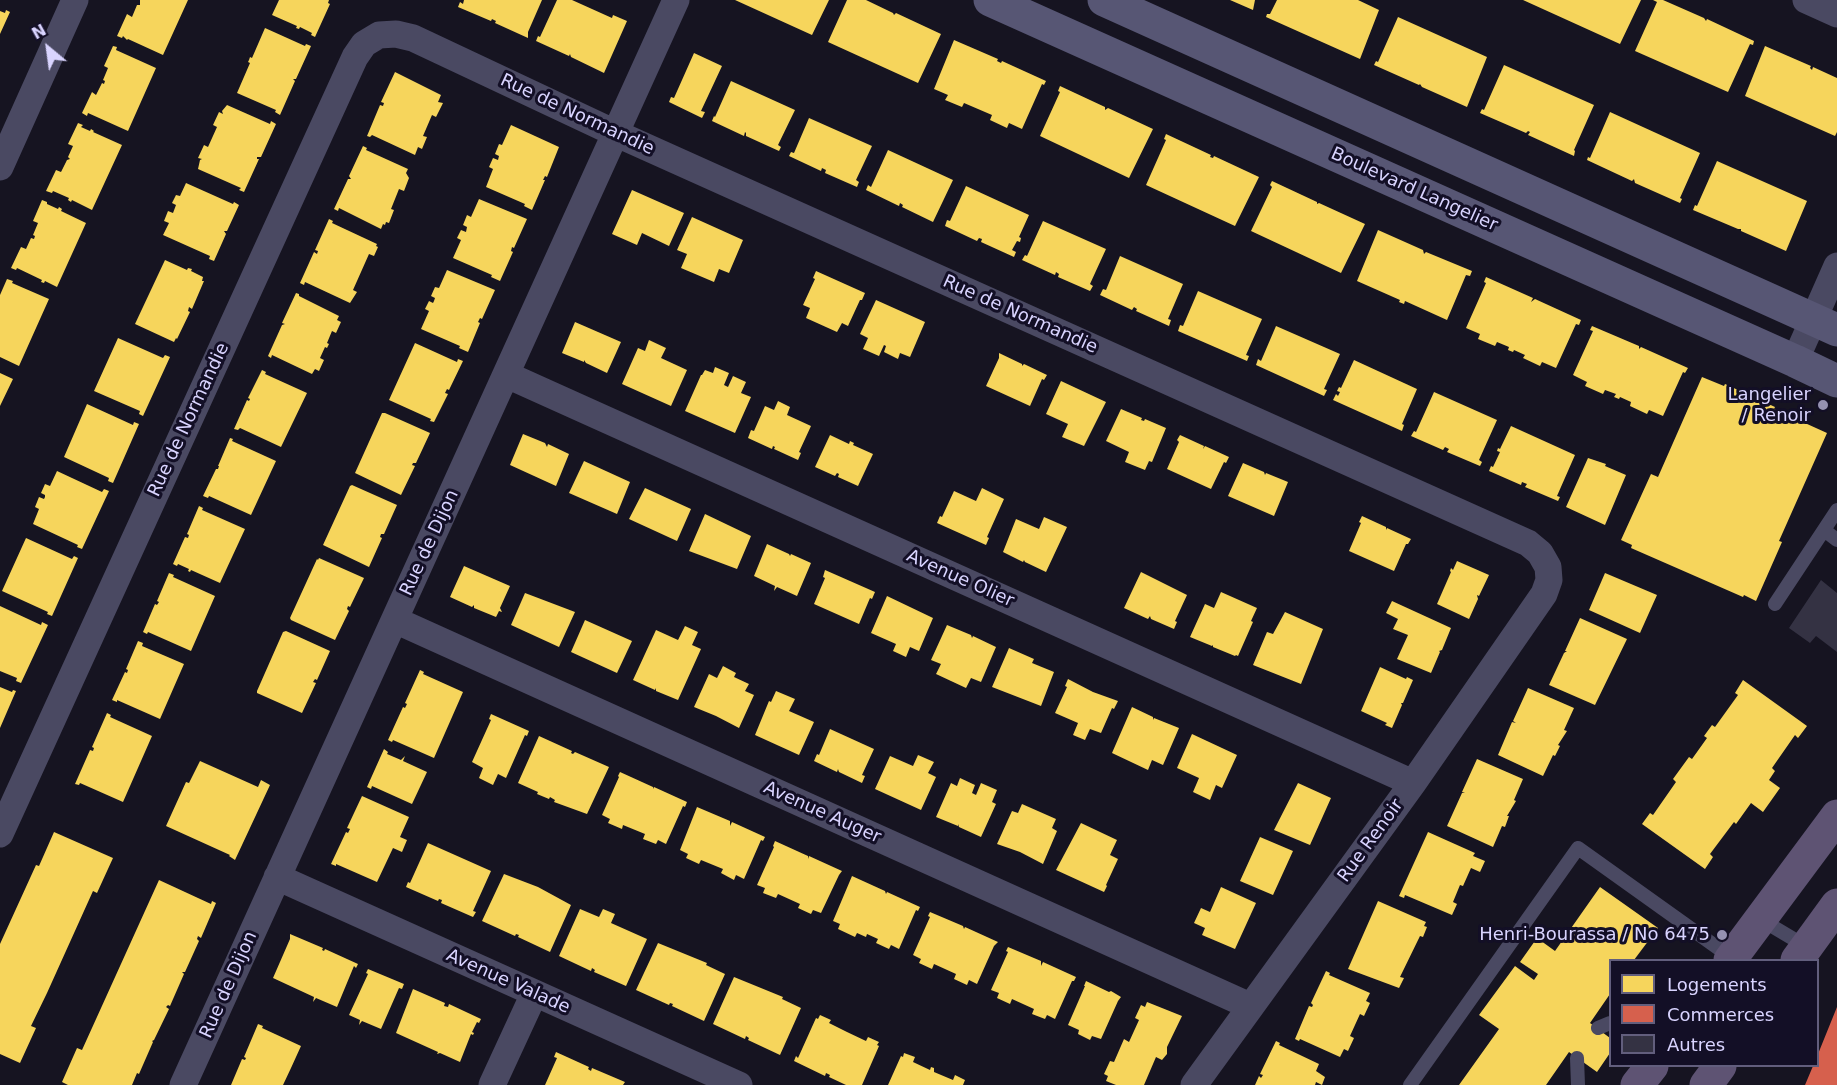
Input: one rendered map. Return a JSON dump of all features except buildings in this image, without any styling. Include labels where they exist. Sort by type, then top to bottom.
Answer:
[{"type":"main road","name":"Boulevard Langelier","points":[[990,0],[1837,381]]},
{"type":"main road","points":[[1104,0],[1826,325]]},
{"type":"main road","points":[[1731,959],[1837,816]]},
{"type":"main road","points":[[1802,954],[1837,905]]},
{"type":"main road","points":[[1637,1085],[1650,1067]]},
{"type":"main road","points":[[1706,1085],[1719,1067]]},
{"type":"street","points":[[0,167],[75,0]]},
{"type":"street","name":"Rue de Dijon","points":[[183,1085],[676,0]]},
{"type":"street","points":[[1806,0],[1837,14]]},
{"type":"street","name":"Rue de Normandie","points":[[0,834],[355,57],[364,44],[380,35],[396,34],[413,38],[615,133],[1528,543],[1540,553],[1548,567],[1549,580],[1544,594]]},
{"type":"street","points":[[1795,361],[1826,325],[1837,266]]},
{"type":"street","name":"Avenue Olier","points":[[507,375],[1413,783]]},
{"type":"street","name":"Rue Renoir","points":[[1194,1085],[1413,783],[1544,594]]},
{"type":"street","name":"Avenue Auger","points":[[394,620],[1250,1006]]},
{"type":"street","name":"Avenue Valade","points":[[277,878],[739,1085]]},
{"type":"street","points":[[492,1085],[534,994]]},
{"type":"lane","points":[[1775,604],[1837,510]]},
{"type":"lane","points":[[1824,530],[1837,540]]},
{"type":"lane","points":[[1410,1085],[1578,848],[1731,959]]},
{"type":"lane","points":[[1760,919],[1802,954]]},
{"type":"lane","points":[[1577,1058],[1578,1085]]},
{"type":"place","name":"Langelier / Renoir","points":[[1823,405]]},
{"type":"place","name":"Henri-Bourassa / No 6475","points":[[1722,935]]}]
